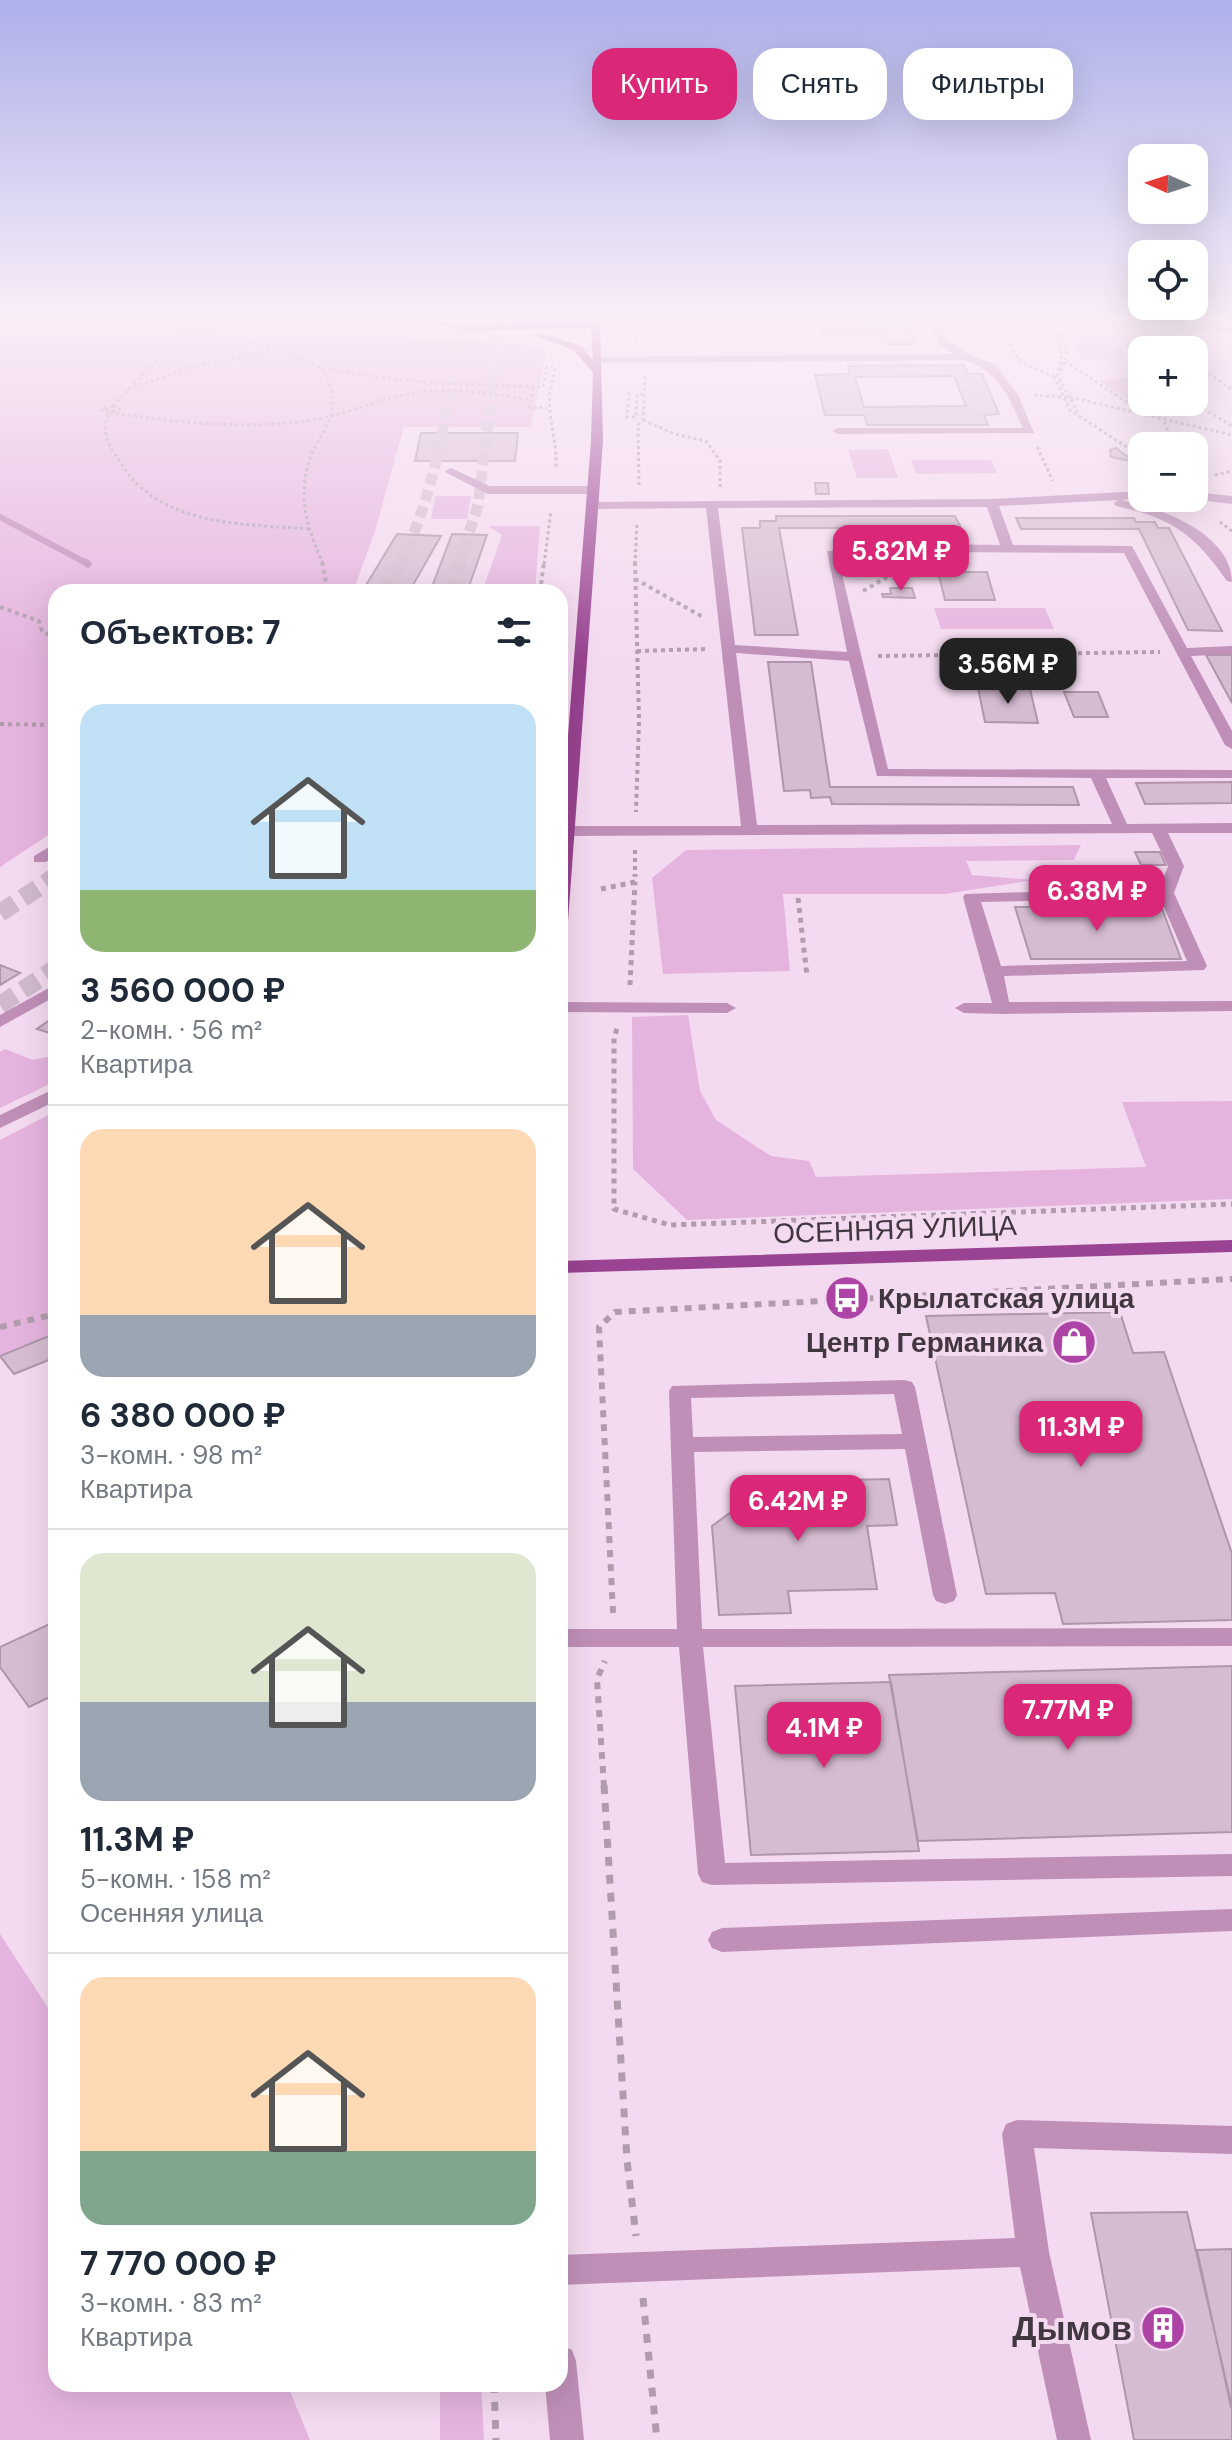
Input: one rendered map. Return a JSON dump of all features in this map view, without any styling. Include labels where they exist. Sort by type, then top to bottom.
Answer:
[{"type":"main road","points":[[568,831],[595,434]]},
{"type":"main road","name":"ОСЕННЯЯ УЛИЦА","points":[[568,1267],[1232,1246]]},
{"type":"street","points":[[451,471],[488,490],[593,497],[640,506],[992,503],[1128,496]]},
{"type":"street","points":[[1208,497],[1232,500]]},
{"type":"street","points":[[1089,499],[1158,510],[1174,518],[1210,545],[1232,578]]},
{"type":"street","points":[[992,503],[1008,549]]},
{"type":"street","points":[[712,505],[750,832]]},
{"type":"street","points":[[1232,745],[1128,549],[939,548],[831,554],[882,773],[1232,774]]},
{"type":"street","points":[[730,649],[857,657]]},
{"type":"street","points":[[1182,652],[1232,650]]},
{"type":"street","points":[[1097,775],[1122,829]]},
{"type":"street","points":[[568,831],[1232,828]]},
{"type":"street","points":[[994,971],[1198,966],[1166,893],[1176,866],[1158,829]]},
{"type":"street","points":[[1002,1009],[994,971],[971,897],[1166,893]]},
{"type":"street","points":[[0,1022],[48,994]]},
{"type":"street","points":[[964,1008],[1232,1006]]},
{"type":"street","points":[[568,1007],[727,1008]]},
{"type":"street","points":[[0,1122],[48,1098]]},
{"type":"street","points":[[945,1595],[904,1387],[680,1391],[690,1636],[712,1874],[1232,1865]]},
{"type":"street","points":[[682,1445],[914,1441]]},
{"type":"street","points":[[568,1638],[1232,1637]]},
{"type":"street","points":[[722,1940],[1232,1920]]},
{"type":"street","points":[[1074,2440],[1033,2252],[1017,2134],[1232,2140]]},
{"type":"street","points":[[568,2270],[1033,2252]]},
{"type":"street","points":[[563,2392],[567,2440]]},
{"type":"path","points":[[103,434],[104,441],[136,484],[152,496],[203,514],[309,529]]},
{"type":"path","points":[[321,434],[314,443],[305,476],[305,519],[328,575],[328,584]]},
{"type":"path","points":[[638,434],[640,506],[634,579],[639,721],[635,882],[631,981],[614,1037],[614,1209],[670,1225],[1232,1204]]},
{"type":"path","points":[[675,434],[706,441],[720,461],[720,495],[712,505]]},
{"type":"path","points":[[1031,434],[1063,500]]},
{"type":"path","points":[[1108,434],[1128,446]]},
{"type":"path","points":[[842,603],[939,548]]},
{"type":"path","points":[[634,579],[725,629]]},
{"type":"path","points":[[0,607],[39,621],[42,631],[48,634]]},
{"type":"path","points":[[637,651],[730,649]]},
{"type":"path","points":[[857,657],[1182,652]]},
{"type":"path","points":[[0,724],[48,725]]},
{"type":"path","points":[[601,889],[635,882]]},
{"type":"path","points":[[798,898],[807,976]]},
{"type":"path","points":[[657,2440],[627,2160],[597,1679],[615,1636],[599,1327],[615,1312],[1232,1279]]},
{"type":"path","points":[[0,1327],[48,1316]]},
{"type":"path","points":[[494,2392],[496,2440]]},
{"type":"shaded area","points":[[0,434],[402,434],[375,531],[356,584],[48,584],[48,835],[0,867]]},
{"type":"shaded area","points":[[888,449],[898,478],[857,478],[848,450]]},
{"type":"shaded area","points":[[911,460],[991,460],[997,473],[916,474]]},
{"type":"shaded area","points":[[435,496],[471,496],[467,519],[431,519]]},
{"type":"shaded area","points":[[488,526],[540,526],[536,584],[485,584],[502,535]]},
{"type":"shaded area","points":[[934,608],[1045,608],[1054,629],[941,629]]},
{"type":"shaded area","points":[[960,656],[1048,657],[1055,676],[966,676]]},
{"type":"shaded area","points":[[1081,845],[1074,860],[966,861],[972,875],[1034,880],[945,894],[783,894],[790,971],[663,974],[652,878],[686,850]]},
{"type":"shaded area","points":[[688,1015],[700,1091],[716,1120],[771,1156],[809,1161],[816,1177],[1146,1167],[1122,1102],[1232,1101],[1232,1199],[687,1220],[633,1169],[632,1017]]},
{"type":"shaded area","points":[[5,1049],[33,1060],[48,1057],[48,1085],[0,1108],[0,1052]]},
{"type":"shaded area","points":[[48,1115],[48,1336],[0,1355],[0,1140]]},
{"type":"shaded area","points":[[0,1934],[48,2008],[48,2392],[290,2392],[310,2440],[0,2440]]},
{"type":"shaded area","points":[[440,2392],[481,2392],[484,2440],[440,2440]]},
{"type":"building","points":[[421,434],[518,434],[515,461],[415,461]]},
{"type":"building","points":[[1116,448],[1128,457],[1128,461],[1111,457],[1110,450]]},
{"type":"building","points":[[815,483],[828,483],[829,494],[816,494]]},
{"type":"building","points":[[776,516],[955,516],[961,528],[779,528],[798,635],[755,635],[742,528],[760,528],[760,521],[776,521]]},
{"type":"building","points":[[1016,518],[1134,518],[1136,522],[1155,522],[1158,528],[1169,528],[1222,631],[1188,630],[1139,529],[1021,529]]},
{"type":"building","points":[[397,534],[441,536],[414,584],[367,584]]},
{"type":"building","points":[[452,534],[487,535],[470,584],[433,584]]},
{"type":"building","points":[[938,572],[987,572],[995,600],[945,600]]},
{"type":"building","points":[[890,588],[912,588],[915,598],[883,597],[882,594],[891,594]]},
{"type":"building","points":[[1206,655],[1232,655],[1232,703]]},
{"type":"building","points":[[768,662],[811,662],[830,787],[1073,787],[1079,805],[832,804],[830,797],[811,798],[810,790],[784,791]]},
{"type":"building","points":[[978,688],[1030,689],[1038,723],[985,722]]},
{"type":"building","points":[[1064,692],[1098,692],[1108,717],[1074,717]]},
{"type":"building","points":[[1232,782],[1232,803],[1145,804],[1136,783]]},
{"type":"building","points":[[1135,852],[1160,852],[1166,865],[1141,865]]},
{"type":"building","points":[[1161,906],[1181,959],[1031,959],[1015,907]]},
{"type":"building","points":[[0,965],[20,973],[0,985]]},
{"type":"building","points":[[48,1021],[48,1032],[37,1029]]},
{"type":"building","points":[[1120,1312],[1133,1353],[1164,1352],[1232,1554],[1232,1620],[1063,1624],[1055,1593],[986,1594],[926,1316]]},
{"type":"building","points":[[48,1336],[48,1360],[14,1374],[0,1356]]},
{"type":"building","points":[[889,1479],[897,1525],[867,1526],[877,1589],[788,1591],[791,1613],[719,1615],[712,1526],[772,1482]]},
{"type":"building","points":[[48,1625],[48,1698],[29,1707],[0,1667],[0,1647]]},
{"type":"building","points":[[1232,1666],[1232,1832],[918,1841],[889,1675]]},
{"type":"building","points":[[891,1682],[919,1851],[751,1855],[735,1686]]},
{"type":"building","name":"Дымов","points":[[1187,2212],[1232,2407],[1232,2440],[1134,2440],[1091,2213]]},
{"type":"building","points":[[1232,2249],[1232,2407],[1231,2407],[1197,2250]]},
{"type":"waterway","points":[[0,517],[88,564],[85,562]]},
{"type":"tunnel","points":[[400,564],[424,505],[441,434]]},
{"type":"tunnel","points":[[459,564],[478,505],[486,434]]},
{"type":"tunnel","points":[[388,584],[402,562]]},
{"type":"tunnel","points":[[453,584],[460,562]]},
{"type":"tunnel","points":[[0,913],[48,881]]},
{"type":"tunnel","points":[[0,1005],[48,973]]},
{"type":"place","name":"Крылатская улица","points":[[847,1298]]},
{"type":"place","name":"Центр Германика","points":[[1074,1342]]},
{"type":"place","name":"Дымов","points":[[1163,2328]]}]
